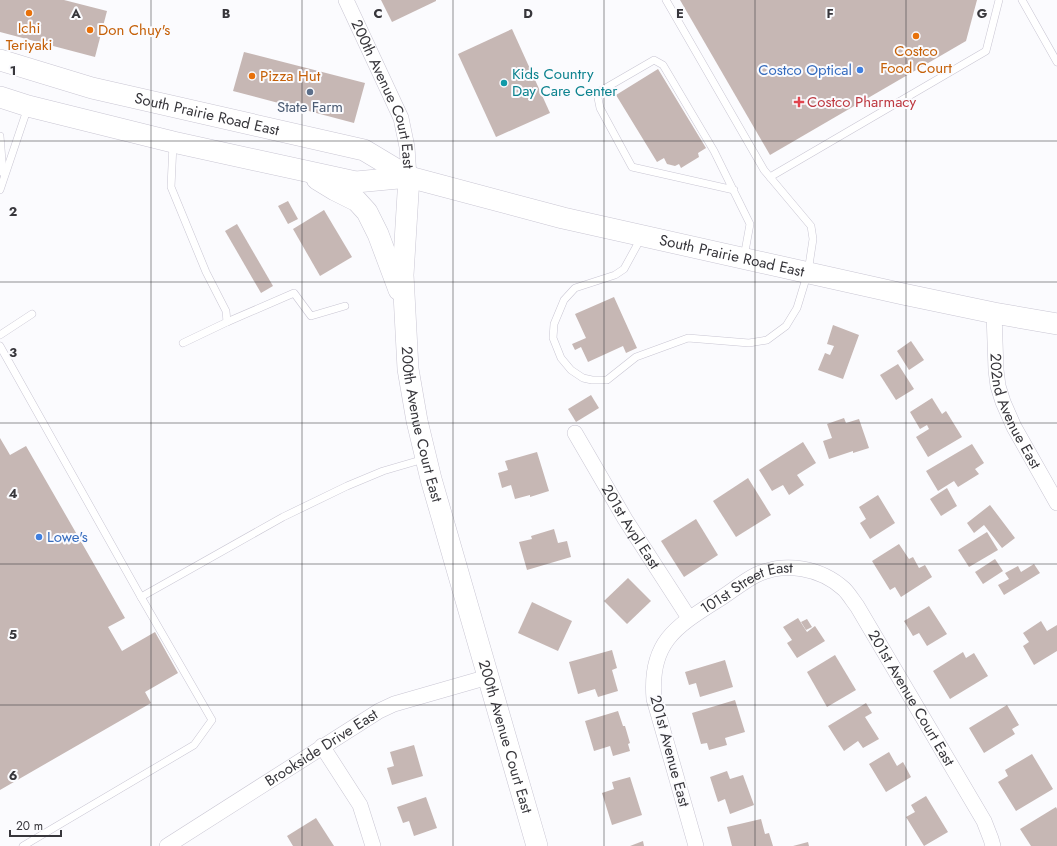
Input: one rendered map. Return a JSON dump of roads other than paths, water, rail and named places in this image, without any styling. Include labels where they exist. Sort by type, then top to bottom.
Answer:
[{"type":"main road","name":"South Prairie Road East","points":[[0,60],[92,88],[364,150],[409,177],[563,218],[994,313],[1057,324]]},
{"type":"main road","name":"South Prairie Road East","points":[[0,96],[28,106],[173,142],[356,182],[409,177]]},
{"type":"main road","points":[[303,170],[335,190],[357,201],[367,212],[378,234],[404,304]]},
{"type":"main road","name":"200th Avenue Court East","points":[[409,177],[403,275],[408,369],[417,421],[426,458],[537,846]]},
{"type":"street","name":"200th Avenue Court East","points":[[346,0],[401,118],[407,147],[409,177]]},
{"type":"street","name":"202nd Avenue East","points":[[994,313],[996,370],[998,386],[1003,402],[1014,427],[1057,503]]},
{"type":"street","name":"201st Avpl East","points":[[575,433],[625,519],[689,618]]},
{"type":"street","name":"101st Street East","points":[[689,618],[756,575],[773,570],[794,568],[808,570]]},
{"type":"street","name":"201st Avenue Court East","points":[[808,570],[822,574],[832,580],[845,590],[857,606],[984,821],[992,846]]},
{"type":"street","name":"201st Avenue East","points":[[689,618],[674,630],[662,646],[656,662],[653,682],[654,699],[696,846]]},
{"type":"street","name":"Brookside Drive East","points":[[167,846],[363,720],[394,704],[488,677]]},
{"type":"street","points":[[322,746],[360,805],[373,846]]},
{"type":"lane","points":[[642,236],[624,269],[615,275],[575,288],[564,300],[554,324],[553,338],[561,358],[571,370],[583,378],[592,380],[607,380],[636,357],[688,338],[748,343],[767,340],[786,326],[797,308],[808,272],[813,239],[810,226],[764,170],[666,0]]},
{"type":"lane","points":[[770,177],[986,51],[999,0]]},
{"type":"lane","points":[[1022,0],[1057,62]]},
{"type":"lane","points":[[734,190],[632,167],[600,108],[597,93],[654,60],[663,65],[714,151],[734,190],[750,224],[743,258]]},
{"type":"lane","points":[[0,190],[3,177],[28,106]]},
{"type":"lane","points":[[0,136],[3,177]]},
{"type":"lane","points":[[173,142],[171,187],[213,286],[226,311],[227,322]]},
{"type":"lane","points":[[183,343],[227,322],[294,294],[311,316],[345,306]]},
{"type":"lane","points":[[0,334],[32,314]]},
{"type":"lane","points":[[0,346],[212,720],[194,744],[23,846]]},
{"type":"lane","points":[[141,597],[283,517],[347,486],[383,471],[426,458]]},
{"type":"place","name":"Ichi Teriyaki","points":[[29,13]]},
{"type":"place","name":"Don Chuy's","points":[[90,30]]},
{"type":"place","name":"Costco Food Court","points":[[916,36]]},
{"type":"place","name":"Costco Optical","points":[[860,70]]},
{"type":"place","name":"Pizza Hut","points":[[252,76]]},
{"type":"place","name":"Kids Country Day Care Center","points":[[504,83]]},
{"type":"place","name":"State Farm","points":[[310,92]]},
{"type":"place","name":"Costco Pharmacy","points":[[799,102]]},
{"type":"place","name":"Lowe's","points":[[39,537]]}]
